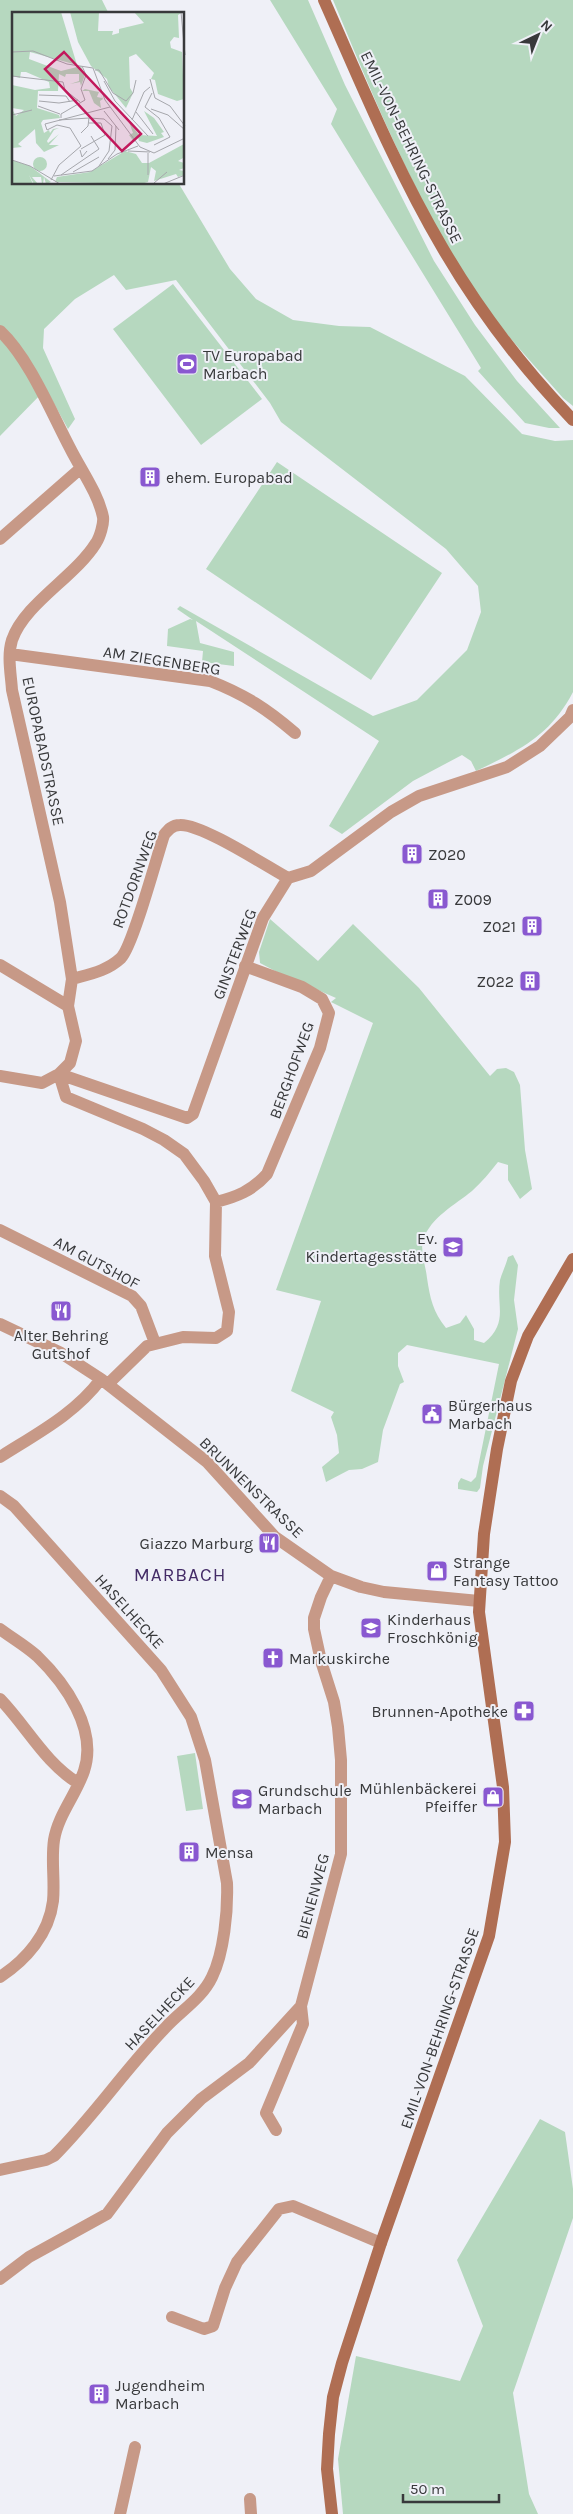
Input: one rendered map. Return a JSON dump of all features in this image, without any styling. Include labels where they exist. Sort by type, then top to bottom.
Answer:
[{"type":"main road","name":"EMIL-VON-BEHRING-STRASSE","points":[[324,0],[392,149],[443,248],[503,337],[552,398],[573,420]]},
{"type":"main road","name":"EMIL-VON-BEHRING-STRASSE","points":[[332,2514],[327,2469],[333,2397],[381,2243],[488,1942],[505,1842],[503,1787],[479,1601],[488,1500],[512,1380],[528,1336],[573,1259]]},
{"type":"street","name":"EUROPABADSTRASSE","points":[[0,331],[9,340],[40,389],[81,468],[103,519],[97,542],[70,574],[37,603],[12,640],[10,654],[12,690],[60,902],[72,978],[68,1006]]},
{"type":"street","points":[[0,539],[81,468]]},
{"type":"street","name":"AM ZIEGENBERG","points":[[10,654],[210,680],[247,696],[295,732]]},
{"type":"street","points":[[288,878],[311,871],[391,812],[419,796],[507,767],[540,746],[570,717],[573,710]]},
{"type":"street","name":"ROTDORNWEG","points":[[72,978],[102,971],[122,957],[134,928],[164,835],[176,825],[190,826],[207,834],[288,878]]},
{"type":"street","name":"GINSTERWEG","points":[[59,1074],[187,1118],[193,1114],[263,918],[288,878]]},
{"type":"street","points":[[0,966],[68,1006],[76,1041],[70,1063],[59,1074],[42,1084],[0,1076]]},
{"type":"street","name":"BERGHOFWEG","points":[[216,1202],[237,1196],[257,1186],[267,1174],[314,1064],[329,1013],[322,999],[302,987],[246,966]]},
{"type":"street","points":[[0,1457],[41,1433],[72,1410],[147,1346],[183,1337],[216,1338],[227,1331],[229,1312],[215,1256],[216,1202],[204,1181],[184,1154],[143,1129],[66,1096],[59,1074]]},
{"type":"street","name":"AM GUTSHOF","points":[[0,1230],[132,1296],[141,1306],[155,1343]]},
{"type":"street","name":"BRUNNENSTRASSE","points":[[0,1324],[61,1353],[104,1382],[207,1462],[275,1537],[331,1576],[378,1591],[479,1601]]},
{"type":"street","name":"HASELHECKE","points":[[0,1496],[14,1506],[155,1663],[174,1687],[191,1717],[205,1760],[227,1883],[228,1900],[219,1958],[212,1976],[200,1996],[166,2026],[54,2156],[46,2160],[0,2170]]},
{"type":"street","name":"BIENENWEG","points":[[276,2130],[266,2113],[303,2024],[301,2006],[341,1854],[342,1760],[334,1702],[321,1661],[314,1629],[314,1618],[331,1576]]},
{"type":"street","points":[[0,1629],[35,1654],[55,1674],[79,1713],[84,1727],[86,1756],[84,1770],[55,1832],[53,1903],[39,1940],[20,1964],[0,1977]]},
{"type":"street","points":[[0,1699],[32,1735],[48,1759],[63,1774],[78,1783]]},
{"type":"street","points":[[0,2279],[29,2257],[107,2214],[167,2133],[201,2099],[248,2063],[301,2006]]},
{"type":"street","points":[[172,2317],[204,2329],[213,2326],[225,2288],[237,2262],[279,2209],[284,2206],[293,2206],[381,2243]]},
{"type":"street","points":[[120,2514],[135,2447]]},
{"type":"street","points":[[250,2499],[250,2514]]},
{"type":"green space","points":[[0,0],[102,0],[108,12],[12,12],[12,185],[180,185],[230,269],[256,299],[293,320],[339,326],[370,327],[465,376],[522,434],[555,441],[573,440],[573,692],[564,707],[544,731],[520,748],[476,771],[471,761],[462,755],[413,781],[342,834],[329,826],[379,741],[196,621],[200,643],[234,652],[234,666],[202,662],[203,651],[167,646],[168,629],[190,619],[193,620],[177,609],[180,606],[373,716],[417,700],[467,650],[481,612],[478,586],[446,549],[281,422],[270,403],[176,280],[126,290],[114,275],[75,299],[44,329],[43,348],[75,419],[68,429],[46,389],[0,436]]},
{"type":"green space","points":[[270,0],[308,0],[345,85],[434,261],[475,325],[517,381],[560,428],[549,428],[525,423],[478,371],[481,368],[331,124],[337,109]]},
{"type":"green space","points":[[333,0],[573,0],[573,406],[563,398],[492,316],[451,253],[396,146]]},
{"type":"green space","name":"TV Europabad Marbach","points":[[173,284],[262,399],[201,445],[113,329]]},
{"type":"green space","points":[[277,462],[442,573],[371,680],[206,569]]},
{"type":"green space","points":[[270,919],[318,961],[353,924],[419,988],[490,1076],[497,1069],[506,1068],[514,1072],[520,1085],[525,1150],[532,1189],[520,1199],[508,1180],[508,1165],[498,1162],[483,1181],[438,1218],[427,1232],[422,1244],[431,1298],[442,1322],[446,1328],[460,1323],[466,1315],[474,1329],[474,1340],[484,1343],[492,1335],[499,1321],[500,1280],[508,1257],[513,1255],[518,1265],[514,1300],[518,1329],[483,1466],[480,1488],[477,1492],[458,1489],[458,1483],[461,1478],[471,1482],[476,1477],[499,1364],[407,1345],[398,1353],[398,1366],[404,1382],[400,1384],[383,1430],[378,1462],[362,1469],[349,1470],[326,1482],[322,1467],[339,1453],[337,1435],[331,1417],[334,1412],[291,1391],[321,1301],[276,1290],[373,1023],[331,1002],[336,998],[260,963],[259,952]]},
{"type":"green space","points":[[195,1753],[203,1809],[186,1811],[177,1756]]},
{"type":"green space","points":[[540,2119],[565,2132],[573,2189],[573,2218],[513,2393],[529,2494],[538,2514],[343,2514],[338,2459],[356,2356],[460,2381],[483,2326],[457,2260]]},
{"type":"place","name":"TV Europabad Marbach","points":[[187,364]]},
{"type":"place","name":"ehem. Europabad","points":[[150,477]]},
{"type":"place","name":"Z020","points":[[412,854]]},
{"type":"place","name":"Z009","points":[[438,899]]},
{"type":"place","name":"Z021","points":[[532,926]]},
{"type":"place","name":"Z022","points":[[530,981]]},
{"type":"place","name":"Ev. Kindertagesstätte","points":[[453,1247]]},
{"type":"place","name":"Alter Behring Gutshof","points":[[61,1311]]},
{"type":"place","name":"Bürgerhaus Marbach","points":[[432,1414]]},
{"type":"place","name":"Giazzo Marburg","points":[[269,1543]]},
{"type":"place","name":"Strange Fantasy Tattoo","points":[[437,1571]]},
{"type":"place","name":"Kinderhaus Froschkönig","points":[[371,1628]]},
{"type":"place","name":"Markuskirche","points":[[273,1658]]},
{"type":"place","name":"Brunnen-Apotheke","points":[[524,1711]]},
{"type":"place","name":"Mühlenbäckerei Pfeiffer","points":[[493,1797]]},
{"type":"place","name":"Grundschule Marbach","points":[[242,1799]]},
{"type":"place","name":"Mensa","points":[[189,1852]]},
{"type":"place","name":"Jugendheim Marbach","points":[[99,2394]]},
{"type":"district","name":"MARBACH","points":[[180,1574]]}]
